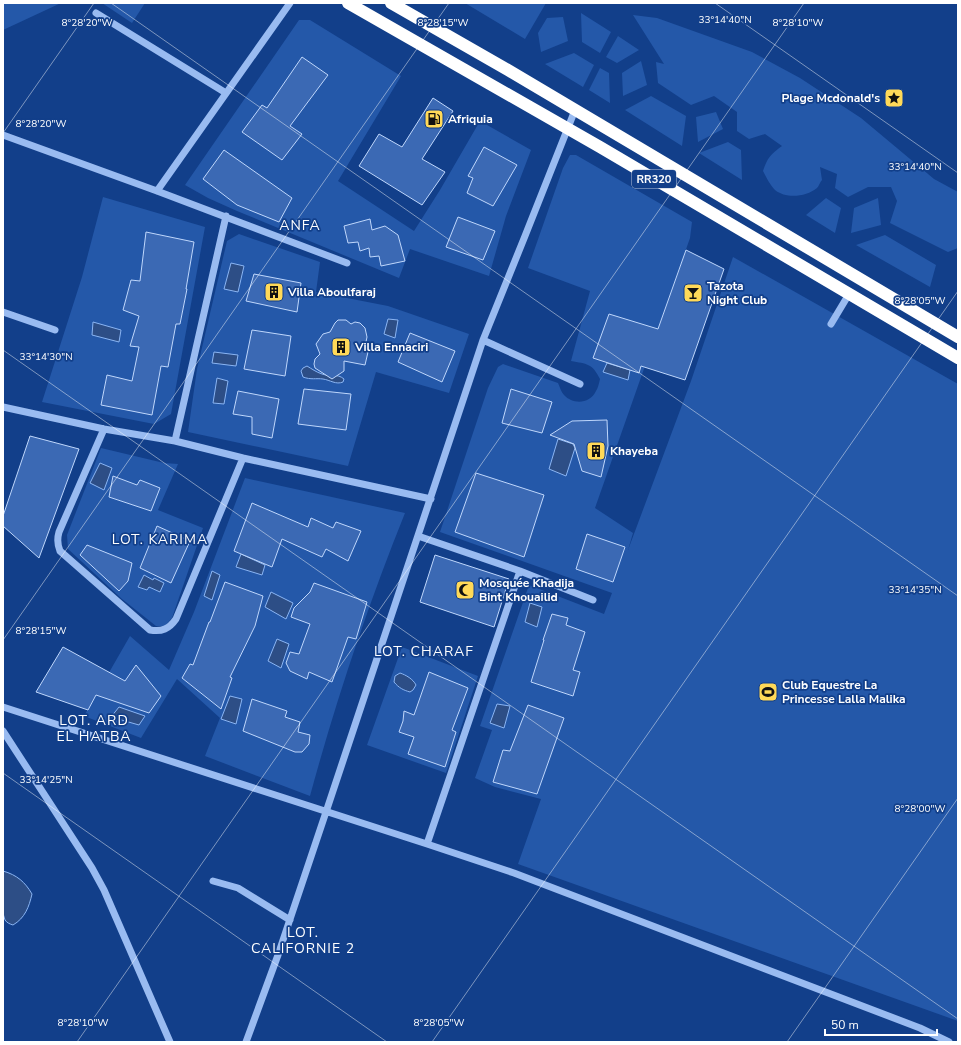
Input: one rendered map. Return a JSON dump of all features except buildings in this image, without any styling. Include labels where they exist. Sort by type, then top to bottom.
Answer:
[{"type":"highway","name":"RR320","points":[[348,3],[567,129],[958,358]]},
{"type":"highway","name":"RR320","points":[[391,3],[508,70],[958,337]]},
{"type":"highway","points":[[421,46],[430,26]]},
{"type":"highway","points":[[497,89],[508,70]]},
{"type":"highway","points":[[810,271],[819,254]]},
{"type":"street","points":[[157,190],[290,3]]},
{"type":"street","points":[[96,13],[226,93]]},
{"type":"street","points":[[246,1042],[290,920],[483,340],[526,236],[575,110]]},
{"type":"street","points":[[3,136],[157,190],[348,263]]},
{"type":"street","points":[[175,441],[226,216]]},
{"type":"street","points":[[831,324],[849,294]]},
{"type":"street","points":[[3,312],[55,330]]},
{"type":"street","points":[[483,340],[580,384]]},
{"type":"street","points":[[3,407],[104,429],[175,441],[243,458],[431,499]]},
{"type":"street","points":[[104,429],[59,532],[57,538],[58,545],[60,551],[150,630],[164,630],[171,626],[176,620],[243,458]]},
{"type":"street","points":[[418,536],[520,571],[593,600]]},
{"type":"street","points":[[427,844],[520,571]]},
{"type":"street","points":[[3,708],[427,844],[535,881],[920,1028],[948,1042]]},
{"type":"street","points":[[3,731],[92,868],[104,890],[170,1042]]},
{"type":"street","points":[[213,881],[238,888],[290,920]]},
{"type":"shaded area","points":[[3,3],[61,3],[3,30]]},
{"type":"shaded area","points":[[102,3],[145,3],[132,23]]},
{"type":"shaded area","points":[[465,3],[546,3],[525,39]]},
{"type":"shaded area","points":[[581,13],[611,32],[600,53],[582,42]]},
{"type":"shaded area","points":[[633,15],[657,18],[752,52],[800,78],[861,118],[934,179],[958,192],[958,248],[948,252],[890,223],[897,201],[891,187],[868,187],[848,197],[835,188],[837,174],[820,167],[822,180],[817,188],[812,191],[802,195],[790,196],[775,190],[763,171],[766,162],[782,146],[765,134],[749,139],[737,131],[737,112],[714,96],[691,105],[658,83],[656,62],[664,64]]},
{"type":"shaded area","points":[[563,17],[568,41],[541,52],[538,33],[547,18]]},
{"type":"shaded area","points":[[299,20],[310,20],[401,76],[338,181],[414,231],[440,190],[480,121],[531,150],[506,216],[489,276],[410,249],[399,278],[237,211],[208,198],[185,185]]},
{"type":"shaded area","points":[[618,36],[639,50],[617,63],[606,57]]},
{"type":"shaded area","points":[[574,53],[594,65],[583,87],[545,64]]},
{"type":"shaded area","points":[[641,61],[647,85],[623,96],[622,73]]},
{"type":"shaded area","points":[[600,68],[609,73],[610,103],[589,90]]},
{"type":"shaded area","points":[[651,96],[686,116],[682,146],[625,110]]},
{"type":"shaded area","points":[[716,112],[723,129],[698,142],[696,117]]},
{"type":"shaded area","points":[[728,142],[741,150],[742,180],[699,153]]},
{"type":"shaded area","name":"Club Equestre La Princesse Lalla Malika","points":[[570,155],[576,155],[692,222],[690,238],[595,508],[633,533],[628,550],[691,381],[733,257],[958,384],[958,1021],[518,864],[541,799],[495,787],[475,778],[492,730],[480,726],[529,585],[604,614],[612,593],[440,532],[488,388],[498,367],[503,364],[558,383],[564,395],[576,402],[590,399],[597,390],[600,379],[592,367],[571,361],[590,291],[528,268],[563,168]]},
{"type":"shaded area","points":[[103,197],[205,227],[171,414],[154,424],[42,402],[82,277]]},
{"type":"shaded area","points":[[826,198],[841,208],[835,233],[806,215]]},
{"type":"shaded area","points":[[878,198],[881,225],[851,233],[854,208]]},
{"type":"shaded area","points":[[239,234],[320,262],[316,292],[388,306],[469,334],[449,393],[376,372],[348,466],[188,432],[197,369],[227,241]]},
{"type":"shaded area","points":[[885,235],[936,265],[930,287],[856,245]]},
{"type":"shaded area","points":[[231,263],[244,266],[238,292],[224,289]]},
{"type":"shaded area","points":[[388,319],[398,320],[395,338],[384,334]]},
{"type":"shaded area","points":[[93,322],[121,330],[119,342],[92,335]]},
{"type":"shaded area","points":[[214,352],[238,355],[236,366],[212,363]]},
{"type":"shaded area","points":[[607,363],[630,370],[628,380],[603,372]]},
{"type":"shaded area","points":[[307,366],[322,374],[341,377],[344,379],[343,382],[335,383],[323,379],[303,377],[301,371]]},
{"type":"shaded area","points":[[217,378],[228,381],[224,404],[213,403]]},
{"type":"shaded area","points":[[558,439],[573,444],[575,448],[566,476],[549,469]]},
{"type":"shaded area","points":[[101,448],[164,463],[178,464],[158,510],[203,528],[172,618],[165,626],[156,626],[122,599],[68,549],[67,535]]},
{"type":"shaded area","points":[[100,463],[112,468],[104,490],[90,483]]},
{"type":"shaded area","points":[[245,478],[405,513],[353,653],[310,796],[205,756],[220,718],[177,679],[141,738],[84,716],[130,636],[169,670],[194,612]]},
{"type":"shaded area","points":[[241,554],[265,565],[262,575],[236,567]]},
{"type":"shaded area","points":[[212,571],[220,575],[212,600],[204,596]]},
{"type":"shaded area","points":[[144,575],[153,580],[154,578],[164,583],[160,592],[149,587],[147,590],[138,587]]},
{"type":"shaded area","points":[[271,592],[293,603],[286,619],[265,607]]},
{"type":"shaded area","points":[[530,603],[542,607],[537,627],[525,622]]},
{"type":"shaded area","points":[[277,639],[289,644],[281,668],[268,661]]},
{"type":"shaded area","points":[[402,647],[478,676],[446,773],[367,745]]},
{"type":"shaded area","points":[[400,673],[413,681],[416,685],[410,692],[401,688],[394,682],[395,676]]},
{"type":"shaded area","points":[[230,696],[242,699],[236,724],[221,719]]},
{"type":"shaded area","points":[[497,704],[510,706],[504,728],[490,723]]},
{"type":"shaded area","points":[[119,707],[145,716],[139,725],[111,717]]},
{"type":"shaded area","points":[[3,871],[20,880],[32,894],[26,912],[21,919],[13,925],[5,920],[3,915]]},
{"type":"place","name":"Plage Mcdonald's","points":[[894,98]]},
{"type":"place","name":"Afriquia","points":[[434,119]]},
{"type":"place","name":"Villa Aboulfaraj","points":[[274,292]]},
{"type":"place","name":"Tazota Night Club","points":[[693,293]]},
{"type":"place","name":"Villa Ennaciri","points":[[341,347]]},
{"type":"place","name":"Khayeba","points":[[596,451]]},
{"type":"place","name":"Mosquée Khadija Bint Khouailid","points":[[465,590]]},
{"type":"place","name":"Club Equestre La Princesse Lalla Malika","points":[[768,692]]},
{"type":"district","name":"ANFA","points":[[300,225]]},
{"type":"district","name":"LOT. KARIMA","points":[[160,539]]},
{"type":"district","name":"LOT. CHARAF","points":[[424,651]]},
{"type":"district","name":"LOT. ARD EL HATBA","points":[[94,728]]},
{"type":"district","name":"LOT. CALIFORNIE 2","points":[[303,940]]}]
